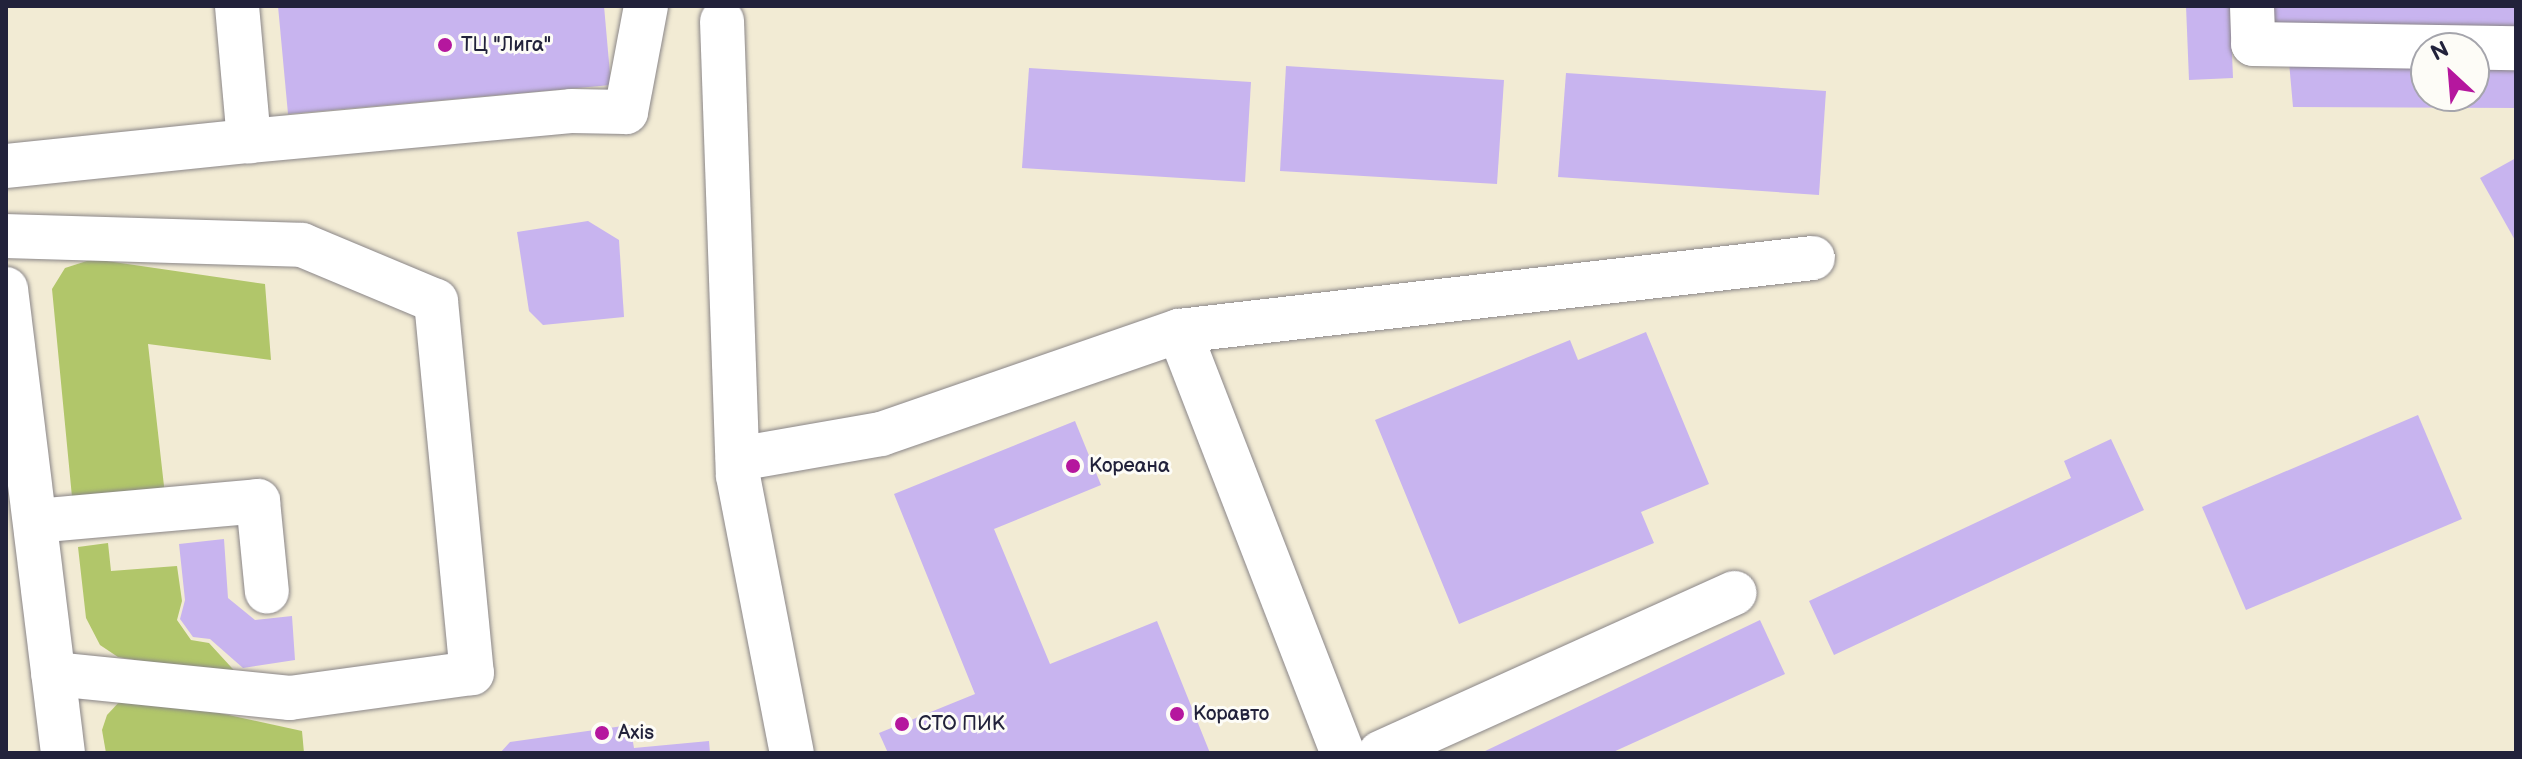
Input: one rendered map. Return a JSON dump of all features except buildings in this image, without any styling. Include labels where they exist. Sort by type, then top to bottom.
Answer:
[{"type":"main road","points":[[237,6],[249,141]]},
{"type":"main road","points":[[6,166],[571,111],[626,112],[646,6]]},
{"type":"main road","points":[[2252,6],[2253,44],[2516,48]]},
{"type":"main road","points":[[722,21],[738,459],[792,753]]},
{"type":"main road","points":[[6,236],[302,245],[436,301],[472,673],[290,698],[53,674]]},
{"type":"main road","points":[[738,459],[881,434],[1179,331],[1813,258]]},
{"type":"main road","points":[[6,289],[63,753]]},
{"type":"main road","points":[[1179,331],[1343,753]]},
{"type":"main road","points":[[36,521],[258,501],[267,592]]},
{"type":"main road","points":[[1380,753],[1735,593]]},
{"type":"green space","points":[[93,259],[265,284],[271,360],[148,344],[165,495],[72,497],[52,289],[65,268]]},
{"type":"green space","points":[[108,543],[111,571],[177,566],[182,601],[177,620],[191,640],[209,643],[242,679],[118,657],[100,645],[86,618],[78,547]]},
{"type":"green space","points":[[142,696],[302,731],[304,753],[106,753],[102,730],[107,715],[121,700]]},
{"type":"place","name":"ТЦ \"Лига\"","points":[[445,45]]},
{"type":"place","name":"Кореана","points":[[1073,466]]},
{"type":"place","name":"Коравто","points":[[1177,714]]},
{"type":"place","name":"СТО ПИК","points":[[902,724]]},
{"type":"place","name":"Axis","points":[[602,733]]}]
